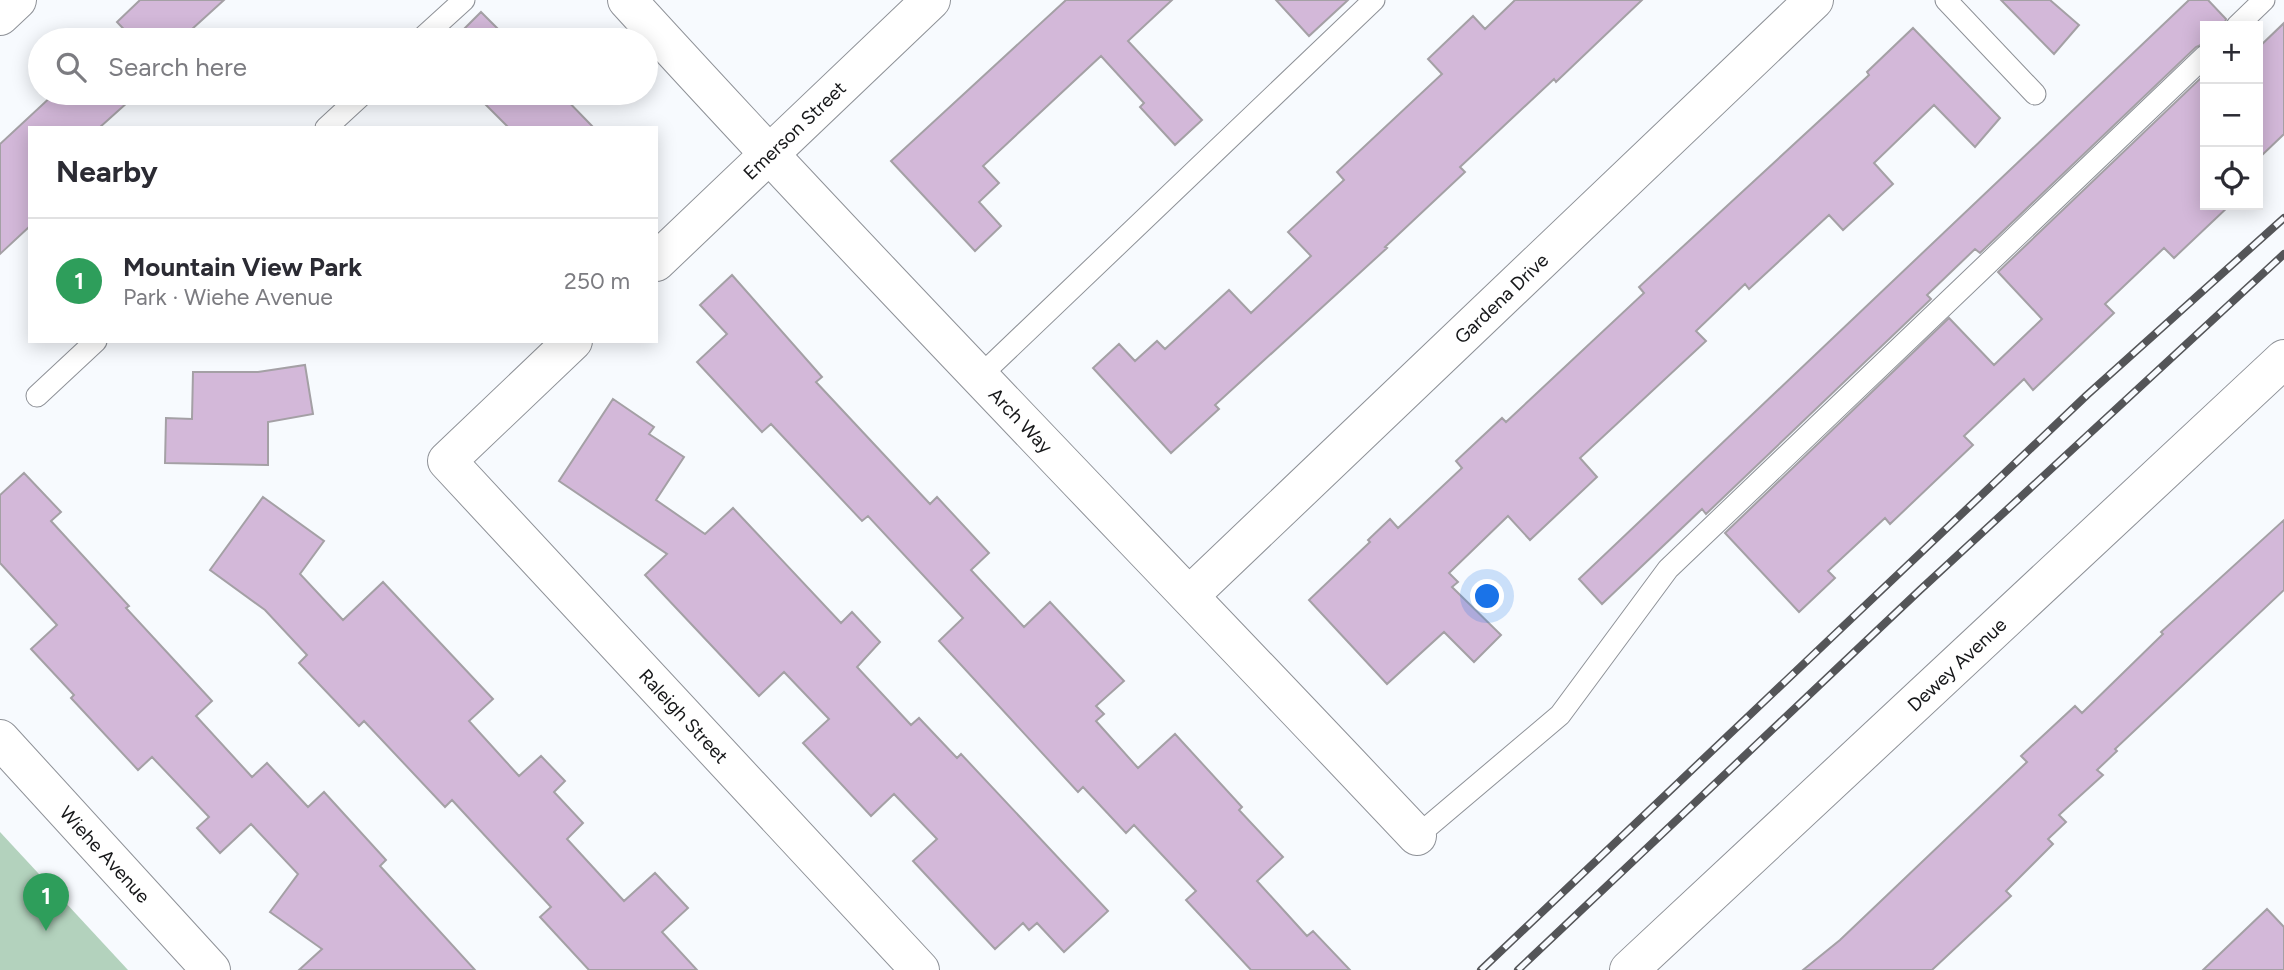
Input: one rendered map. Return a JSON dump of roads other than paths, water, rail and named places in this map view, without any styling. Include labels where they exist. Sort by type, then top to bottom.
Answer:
[{"type":"street","points":[[0,16],[17,0]]},
{"type":"street","name":"Arch Way","points":[[627,0],[653,28]]},
{"type":"street","name":"Emerson Street","points":[[658,260],[931,0]]},
{"type":"street","name":"Gardena Drive","points":[[1190,595],[1814,0]]},
{"type":"street","name":"Arch Way","points":[[658,34],[769,155],[1417,836]]},
{"type":"street","name":"Raleigh Street","points":[[571,343],[447,461],[920,970]]},
{"type":"street","name":"Dewey Avenue","points":[[1629,970],[2284,359]]},
{"type":"street","name":"Wiehe Avenue","points":[[0,739],[211,970]]},
{"type":"lane","points":[[433,28],[464,0]]},
{"type":"lane","points":[[980,376],[1374,0]]},
{"type":"lane","points":[[1946,0],[2035,94]]},
{"type":"lane","points":[[2242,21],[2264,0]]},
{"type":"lane","points":[[1417,836],[1560,715],[1668,569],[2200,61]]},
{"type":"lane","points":[[328,126],[351,105]]},
{"type":"lane","points":[[37,396],[94,343]]},
{"type":"railway","points":[[1481,970],[2087,395],[2284,218]]},
{"type":"railway","points":[[1518,970],[1920,590],[2284,254]]},
{"type":"place","name":"Mountain View Park","points":[[46,931]]}]
